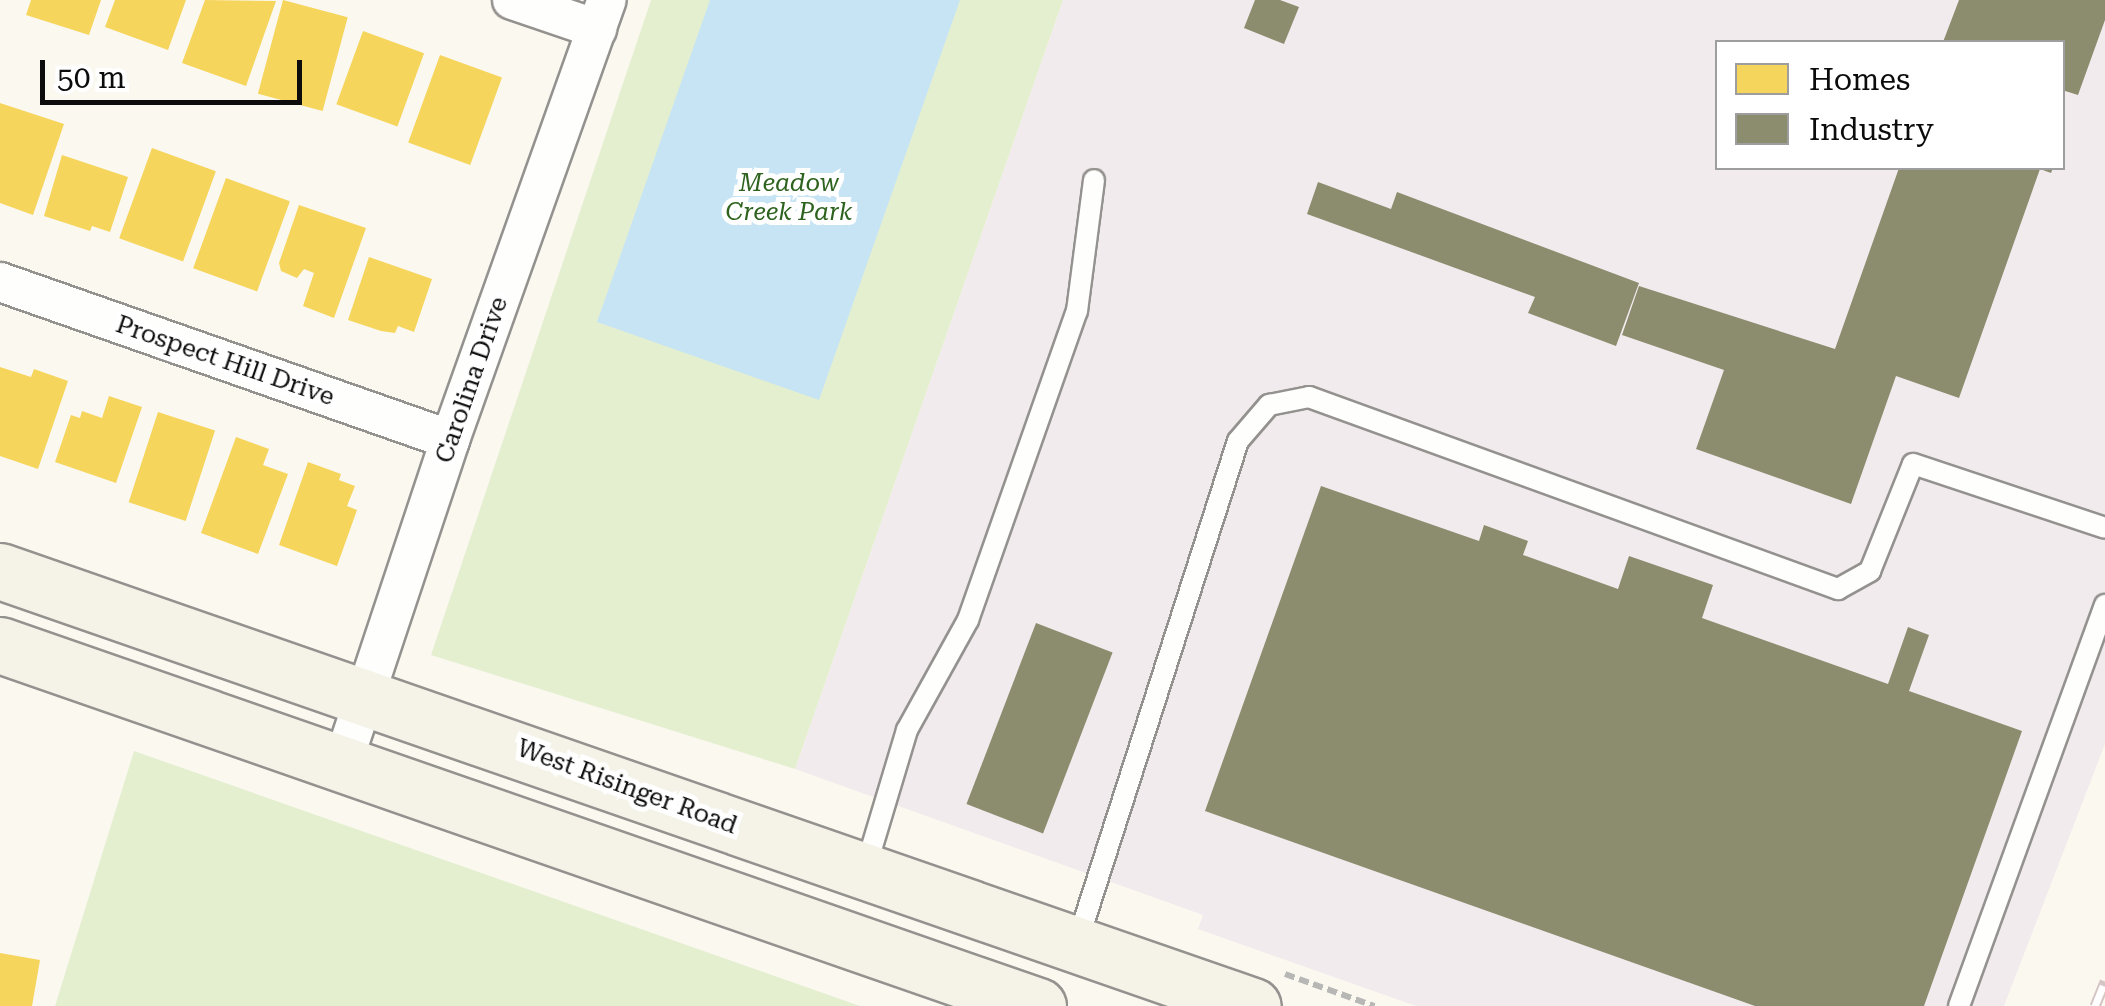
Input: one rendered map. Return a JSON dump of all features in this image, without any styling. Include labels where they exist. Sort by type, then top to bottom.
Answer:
[{"type":"main road","name":"West Risinger Road","points":[[0,571],[1253,1006]]},
{"type":"main road","points":[[0,645],[1038,1006]]},
{"type":"main road","points":[[734,901],[760,897],[783,902],[976,972],[1026,980],[1052,972],[1076,944]]},
{"type":"street","points":[[512,0],[602,14]]},
{"type":"street","name":"Carolina Drive","points":[[343,762],[450,440],[602,14]]},
{"type":"street","name":"Prospect Hill Drive","points":[[0,282],[450,440]]},
{"type":"lane","points":[[864,872],[908,730],[968,620],[1077,312],[1094,180]]},
{"type":"lane","points":[[1076,944],[1238,441],[1268,405],[1309,398],[1838,589],[1870,571],[1913,464],[2105,528]]},
{"type":"lane","points":[[1959,1006],[2105,605]]},
{"type":"shaded area","points":[[1063,0],[2105,0],[2105,744],[2004,1006],[1416,1006],[1198,929],[1203,915],[795,769]]},
{"type":"green space","name":"Meadow Creek Park","points":[[651,0],[1063,0],[795,769],[431,655]]},
{"type":"green space","points":[[134,751],[860,1006],[55,1006]]},
{"type":"water","points":[[710,0],[960,0],[819,400],[597,322]]},
{"type":"building: Homes","points":[[31,0],[101,0],[89,35],[26,15]]},
{"type":"building: Homes","points":[[115,0],[186,0],[168,50],[105,27]]},
{"type":"building: Homes","points":[[205,0],[276,1],[246,86],[182,63]]},
{"type":"building: Homes","points":[[283,0],[348,17],[323,111],[258,94]]},
{"type":"building: Homes","points":[[363,31],[424,53],[397,127],[336,104]]},
{"type":"building: Homes","points":[[440,55],[502,78],[470,165],[408,142]]},
{"type":"building: Homes","points":[[0,103],[64,124],[33,215],[0,203]]},
{"type":"building: Homes","points":[[152,148],[216,171],[183,261],[119,238]]},
{"type":"building: Homes","points":[[62,155],[128,177],[110,232],[92,226],[90,231],[44,216]]},
{"type":"building: Homes","points":[[226,178],[290,201],[257,291],[193,268]]},
{"type":"building: Homes","points":[[299,205],[366,228],[334,318],[303,306],[314,273],[304,269],[297,278],[281,271],[279,263]]},
{"type":"building: Homes","points":[[369,257],[432,279],[414,332],[398,326],[395,333],[381,331],[348,320]]},
{"type":"building: Homes","points":[[0,367],[31,377],[34,369],[68,381],[38,469],[0,456]]},
{"type":"building: Homes","points":[[109,396],[142,407],[116,483],[55,462],[71,415],[80,418],[82,411],[102,418]]},
{"type":"building: Homes","points":[[158,412],[215,431],[186,521],[129,502]]},
{"type":"building: Homes","points":[[236,437],[269,449],[263,465],[288,474],[258,554],[201,533]]},
{"type":"building: Homes","points":[[308,462],[341,474],[339,480],[355,486],[347,506],[357,510],[337,566],[279,545]]},
{"type":"building: Homes","points":[[0,953],[40,960],[32,1006],[0,1006]]},
{"type":"building: Industry","points":[[1255,0],[1280,0],[1299,7],[1284,44],[1244,28]]},
{"type":"building: Industry","points":[[1959,0],[2105,0],[2105,20],[2078,95],[2065,91],[2065,40],[1944,40]]},
{"type":"building: Industry","points":[[1898,170],[2040,170],[1959,398],[1896,376],[1851,504],[1696,449],[1724,370],[1622,335],[1639,286],[1835,349]]},
{"type":"building: Industry","points":[[1318,182],[1391,209],[1397,192],[1639,283],[1616,346],[1528,313],[1535,297],[1307,214]]},
{"type":"building: Industry","points":[[1321,486],[1479,541],[1484,525],[1528,541],[1523,555],[1618,589],[1629,556],[1713,585],[1702,618],[1888,684],[1908,627],[1929,635],[1909,691],[2022,731],[1924,1006],[1755,1006],[1205,811]]},
{"type":"building: Industry","points":[[1036,623],[1113,652],[1043,834],[966,804]]},
{"type":"railway","points":[[2095,1006],[2105,981]]}]
